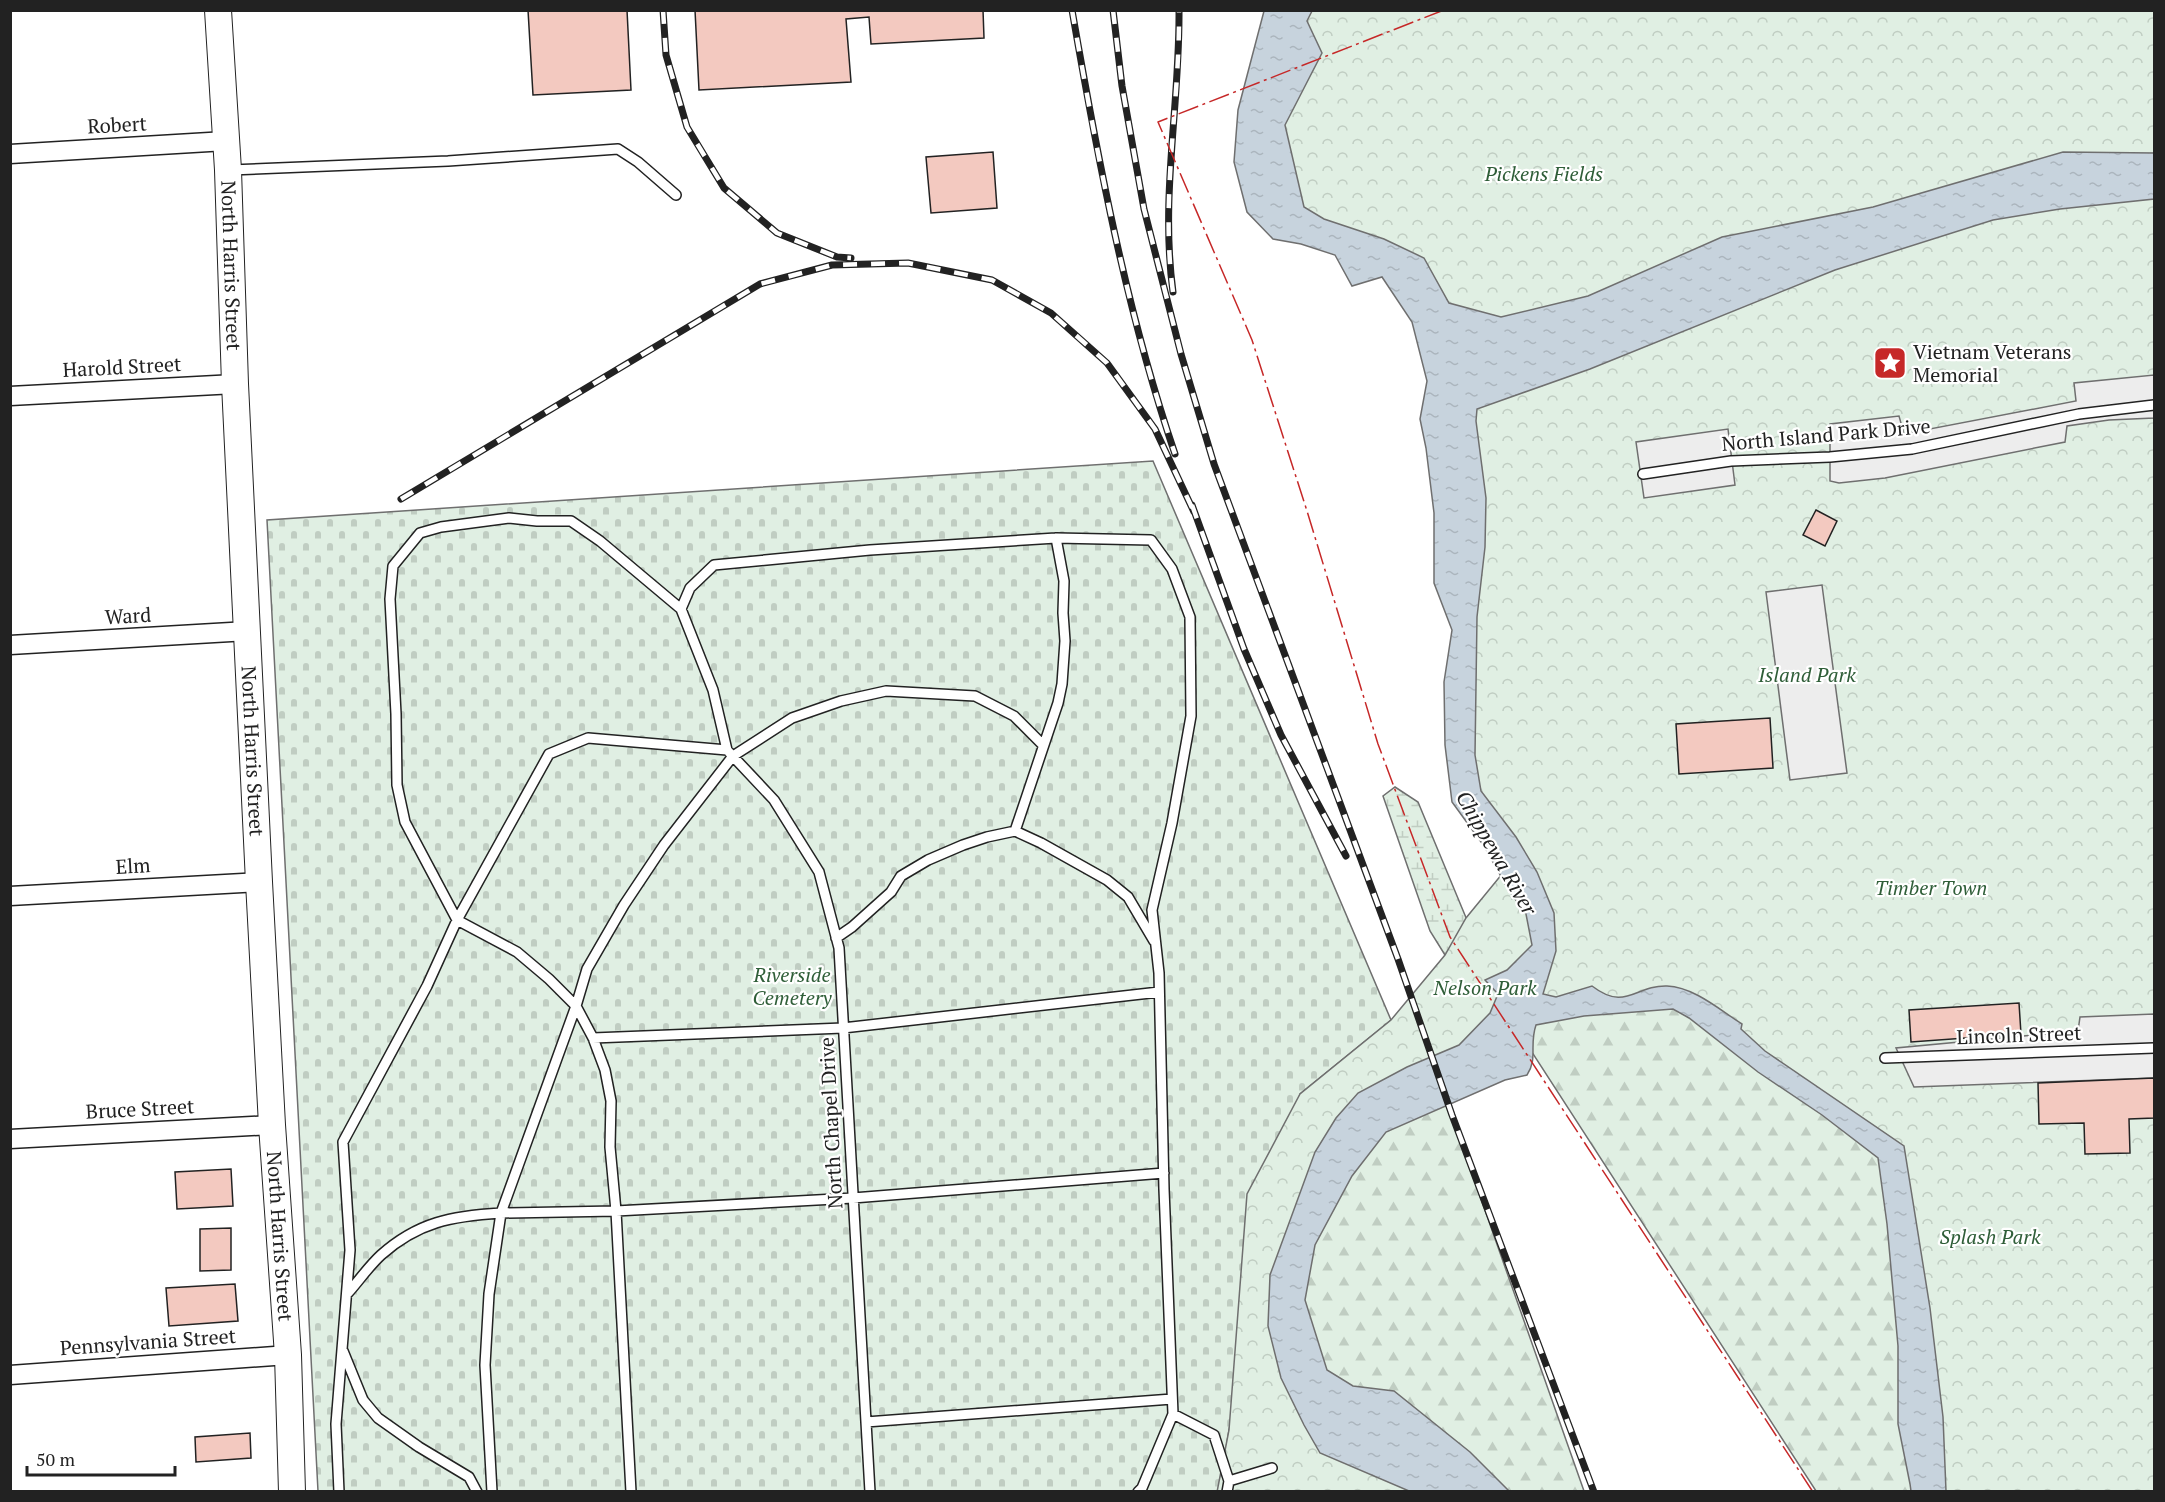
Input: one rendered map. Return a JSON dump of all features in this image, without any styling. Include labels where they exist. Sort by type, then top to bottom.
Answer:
[{"type":"street","name":"North Harris Street","points":[[218,10],[228,170],[235,384],[259,882],[272,1125],[288,1354],[292,1491]]},
{"type":"street","name":"Robert","points":[[10,154],[226,141]]},
{"type":"street","name":"Harold Street","points":[[10,396],[235,384]]},
{"type":"street","name":"Ward","points":[[10,645],[248,631]]},
{"type":"street","name":"Elm","points":[[10,896],[259,882]]},
{"type":"street","name":"Bruce Street","points":[[10,1139],[272,1125]]},
{"type":"street","name":"Pennsylvania Street","points":[[10,1375],[288,1354]]},
{"type":"lane","points":[[228,170],[448,161],[618,149],[638,162],[676,195]]},
{"type":"lane","name":"North Island Park Drive","points":[[1643,474],[1731,461],[1830,457],[1912,449],[2079,414],[2154,405]]},
{"type":"lane","points":[[631,1491],[616,1211],[610,1147],[611,1101],[605,1070],[593,1038],[576,1005],[517,952],[457,920],[405,822],[397,785],[390,599],[393,566],[420,533],[441,527],[508,518],[571,521],[600,541],[681,609],[713,690],[730,753]]},
{"type":"lane","points":[[681,609],[690,588],[714,566],[870,550],[1056,538],[1151,540],[1172,569],[1190,617],[1191,716],[1172,823],[1152,910],[1159,992],[1173,1414],[1142,1488],[1138,1491]]},
{"type":"lane","points":[[1015,831],[1058,703],[1062,684],[1065,641],[1064,581],[1056,538]]},
{"type":"lane","points":[[492,1491],[485,1365],[489,1294],[501,1213],[587,969],[624,904],[730,753],[792,718],[841,701],[886,691],[975,696],[1014,716],[1043,745]]},
{"type":"lane","points":[[339,1491],[336,1424],[350,1250],[343,1142],[427,986],[457,920],[549,754],[588,738],[730,753]]},
{"type":"lane","name":"North Chapel Drive","points":[[730,753],[774,800],[819,872],[838,948],[870,1491]]},
{"type":"lane","points":[[836,938],[852,927],[891,892],[901,876],[919,865],[963,845],[1015,831],[1098,875],[1128,897],[1156,946]]},
{"type":"lane","points":[[593,1038],[843,1028],[1159,992]]},
{"type":"lane","name":"Lincoln Street","points":[[1885,1058],[2154,1048]]},
{"type":"lane","points":[[346,1294],[379,1257],[407,1234],[457,1217],[501,1213],[616,1211],[853,1198],[1164,1173]]},
{"type":"lane","points":[[342,1349],[363,1400],[378,1418],[419,1448],[469,1477],[477,1491]]},
{"type":"lane","points":[[866,1422],[1172,1399]]},
{"type":"lane","points":[[1173,1414],[1214,1435],[1229,1481],[1227,1491]]},
{"type":"lane","points":[[1229,1481],[1272,1468]]},
{"type":"green space","name":"Island Park","points":[[1299,11],[2154,11],[2154,1491],[1937,1491],[1893,1151],[1675,1000],[1533,1016],[1369,1119],[1288,1292],[1299,1403],[1467,1491],[1217,1492],[1229,1430],[1247,1194],[1300,1094],[1391,1020],[1445,955],[1466,918],[1507,868],[1455,788],[1467,501],[1412,271],[1275,218],[1250,159]]},
{"type":"green space","name":"Riverside Cemetery","points":[[1153,461],[1391,1020],[1300,1094],[1229,1430],[1219,1491],[318,1491],[267,520]]},
{"type":"green space","points":[[1395,787],[1418,802],[1484,961],[1445,955],[1430,931],[1383,796]]},
{"type":"green space","points":[[1675,1000],[1893,1151],[1937,1491],[1816,1491],[1517,1029],[1533,1016]]},
{"type":"green space","points":[[1438,1077],[1584,1491],[1467,1491],[1299,1403],[1288,1292],[1313,1206]]},
{"type":"shaded area","points":[[2154,375],[2154,418],[2109,420],[2067,426],[2065,442],[1885,478],[1839,483],[1830,481],[1830,424],[1899,416],[1904,434],[2076,401],[2074,383]]},
{"type":"shaded area","points":[[1728,429],[1735,485],[1644,498],[1636,442]]},
{"type":"shaded area","points":[[1822,585],[1847,773],[1790,780],[1766,592]]},
{"type":"shaded area","points":[[2154,1014],[2154,1078],[1914,1087],[1896,1048],[2078,1031],[2080,1017]]},
{"type":"water","name":"Chippewa River","points":[[1264,11],[1312,11],[1307,21],[1322,53],[1285,125],[1304,207],[1324,219],[1384,239],[1424,258],[1449,303],[1501,317],[1588,296],[1722,237],[1873,207],[2063,152],[2154,153],[2154,199],[2060,209],[1993,220],[1835,270],[1590,369],[1477,409],[1476,421],[1486,498],[1485,547],[1477,617],[1475,755],[1481,791],[1516,837],[1537,872],[1554,913],[1556,951],[1543,994],[1556,997],[1592,986],[1614,997],[1622,997],[1656,987],[1667,986],[1687,990],[1742,1024],[1741,1029],[1765,1051],[1904,1146],[1930,1308],[1943,1417],[1946,1491],[1911,1491],[1898,1424],[1898,1346],[1887,1224],[1878,1158],[1822,1115],[1758,1072],[1689,1018],[1673,1009],[1584,1016],[1536,1025],[1532,1063],[1527,1075],[1505,1080],[1386,1132],[1352,1176],[1315,1245],[1305,1300],[1327,1370],[1353,1386],[1394,1391],[1470,1452],[1509,1491],[1409,1491],[1320,1453],[1281,1378],[1268,1326],[1270,1275],[1315,1152],[1336,1118],[1358,1093],[1407,1067],[1459,1045],[1490,1013],[1498,994],[1485,980],[1507,970],[1532,945],[1526,914],[1508,889],[1484,846],[1452,802],[1445,745],[1444,682],[1452,630],[1434,583],[1434,513],[1420,419],[1427,381],[1412,322],[1382,277],[1352,286],[1335,255],[1301,244],[1273,239],[1247,212],[1234,162],[1238,110]]},
{"type":"building","points":[[528,10],[627,10],[631,90],[533,95]]},
{"type":"building","points":[[695,10],[983,10],[984,38],[871,44],[869,17],[846,19],[851,82],[699,90]]},
{"type":"building","points":[[993,152],[997,208],[931,213],[926,157]]},
{"type":"building","points":[[1816,510],[1837,521],[1825,546],[1803,535]]},
{"type":"building","points":[[1770,718],[1773,768],[1679,774],[1676,724]]},
{"type":"building","points":[[2019,1003],[2021,1034],[1911,1042],[1909,1010]]},
{"type":"building","points":[[2154,1078],[2154,1118],[2129,1119],[2130,1153],[2085,1154],[2084,1123],[2039,1124],[2038,1083]]},
{"type":"building","points":[[231,1169],[233,1206],[177,1209],[175,1172]]},
{"type":"building","points":[[231,1228],[231,1270],[200,1271],[200,1229]]},
{"type":"building","points":[[235,1284],[238,1321],[169,1326],[166,1288]]},
{"type":"building","points":[[250,1433],[251,1458],[196,1462],[195,1437]]},
{"type":"railway","points":[[663,10],[666,55],[687,127],[724,188],[777,233],[837,257],[851,258]]},
{"type":"railway","points":[[1072,10],[1115,234],[1142,345],[1175,454]]},
{"type":"railway","points":[[1113,10],[1122,86],[1144,209],[1181,354],[1214,464],[1398,959],[1452,1115],[1594,1492]]},
{"type":"railway","points":[[1173,292],[1169,186],[1179,10]]},
{"type":"railway","points":[[401,499],[760,284],[832,265],[908,263],[992,280],[1051,313],[1107,363],[1155,429],[1194,512]]},
{"type":"railway","points":[[1192,505],[1244,649],[1281,735],[1346,856]]},
{"type":"power","points":[[1444,10],[1158,122],[1252,340],[1378,744],[1450,937],[1813,1492]]},
{"type":"place","name":"Vietnam Veterans Memorial","points":[[1890,363]]},
{"type":"park label","name":"Pickens Fields","points":[[1544,174]]},
{"type":"park label","name":"Timber Town","points":[[1931,888]]},
{"type":"park label","name":"Nelson Park","points":[[1485,988]]},
{"type":"park label","name":"Splash Park","points":[[1990,1237]]}]
